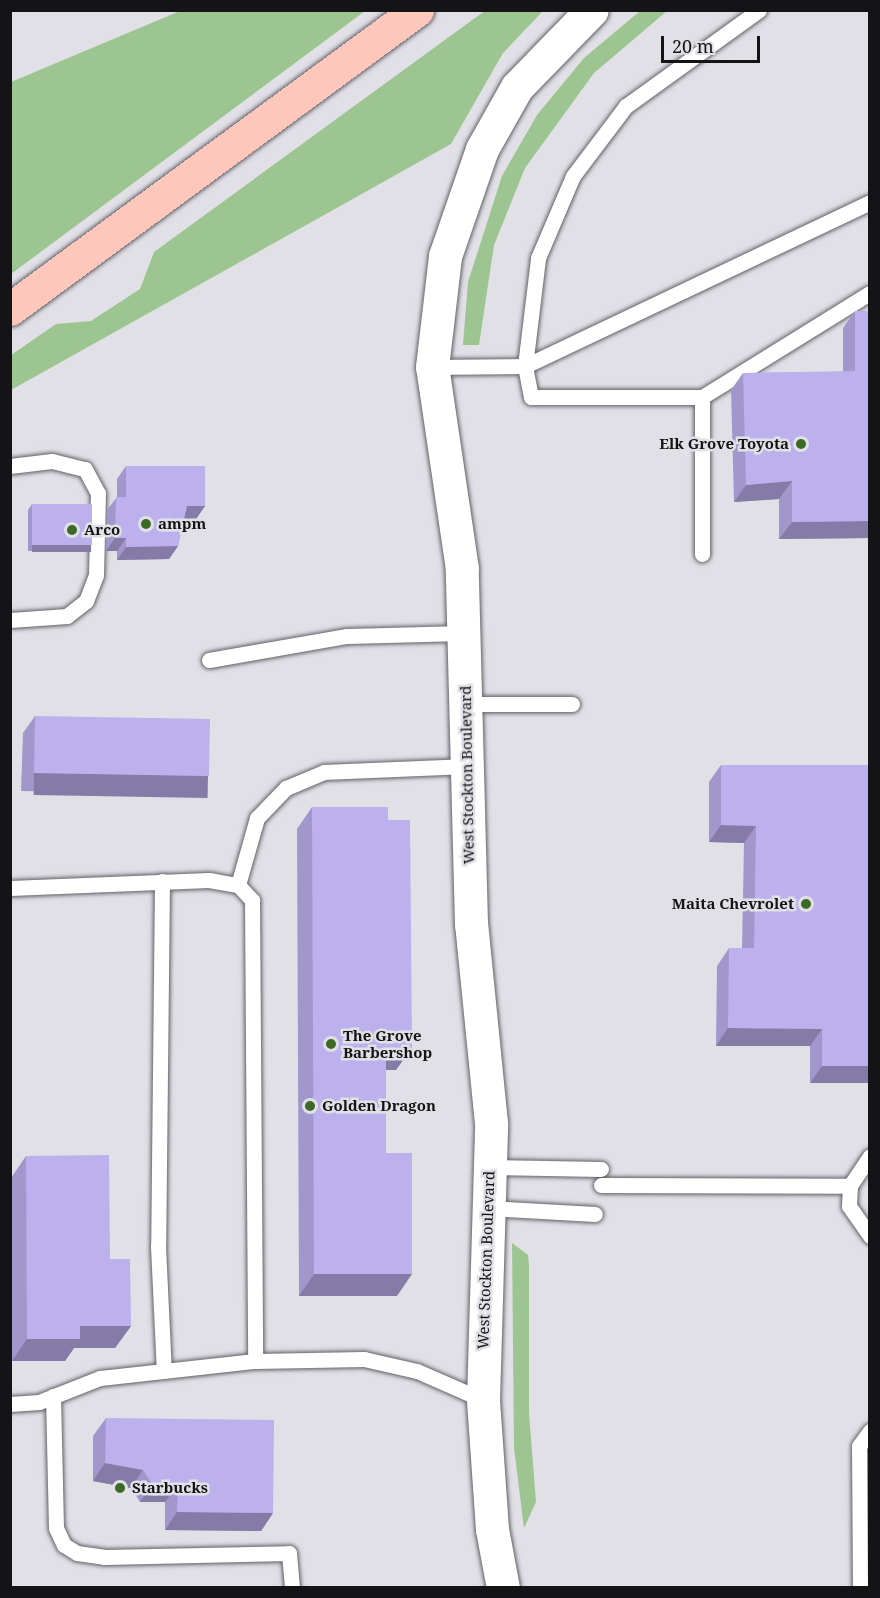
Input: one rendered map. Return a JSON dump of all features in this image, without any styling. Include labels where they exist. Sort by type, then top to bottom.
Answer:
[{"type":"highway","points":[[10,309],[417,10]]},
{"type":"street","name":"West Stockton Boulevard","points":[[503,1587],[492,1529],[483,1400],[490,1167],[487,1068],[471,924],[462,569],[432,367],[445,256],[482,149],[517,87],[592,10]]},
{"type":"lane","points":[[759,10],[626,106],[573,176],[538,258],[525,366],[531,397],[702,397],[870,293]]},
{"type":"lane","points":[[432,367],[525,366],[870,202]]},
{"type":"lane","points":[[702,397],[702,554]]},
{"type":"lane","points":[[10,466],[52,462],[85,469],[98,493],[96,575],[86,601],[67,616],[10,620]]},
{"type":"lane","points":[[209,660],[347,636],[464,633]]},
{"type":"lane","points":[[466,704],[572,704]]},
{"type":"lane","points":[[238,885],[257,818],[286,788],[324,772],[467,766]]},
{"type":"lane","points":[[162,880],[158,1246],[164,1371]]},
{"type":"lane","points":[[10,888],[162,880],[238,885],[252,900],[255,1361]]},
{"type":"lane","points":[[870,1156],[850,1186],[849,1206],[870,1236]]},
{"type":"lane","points":[[490,1167],[601,1168]]},
{"type":"lane","points":[[601,1185],[850,1186]]},
{"type":"lane","points":[[488,1208],[595,1214]]},
{"type":"lane","points":[[10,1404],[53,1396],[100,1378],[255,1361],[364,1359],[417,1371],[483,1400]]},
{"type":"lane","points":[[53,1396],[56,1528],[64,1545],[77,1553],[104,1557],[289,1553],[292,1587]]},
{"type":"lane","points":[[860,1587],[859,1446],[870,1431]]},
{"type":"green space","points":[[486,10],[543,11],[503,53],[451,144],[11,390],[11,355],[56,324],[91,321],[140,289],[154,252]]},
{"type":"green space","points":[[180,11],[365,11],[11,274],[11,82]]},
{"type":"green space","points":[[640,11],[667,11],[594,73],[525,168],[494,245],[479,345],[463,345],[468,282],[502,176],[537,115],[584,58]]},
{"type":"green space","points":[[512,1243],[528,1255],[529,1265],[529,1413],[536,1502],[524,1528],[514,1448]]},
{"type":"building","name":"Elk Grove Toyota","points":[[855,311],[870,311],[870,521],[792,522],[792,481],[746,485],[743,373],[855,371]]},
{"type":"building","name":"ampm","points":[[126,466],[205,466],[205,506],[187,506],[178,546],[126,547],[126,538],[115,538],[116,497],[126,497]]},
{"type":"building","points":[[32,504],[92,504],[92,545],[32,545]]},
{"type":"building","points":[[35,716],[210,719],[209,776],[34,773]]},
{"type":"building","name":"Maita Chevrolet","points":[[721,765],[870,765],[870,1066],[822,1066],[822,1029],[728,1028],[729,948],[754,948],[756,826],[721,825]]},
{"type":"building","points":[[312,807],[388,807],[388,820],[410,820],[412,1048],[386,1048],[386,1153],[412,1153],[412,1274],[314,1274]]},
{"type":"building","points":[[109,1155],[110,1259],[130,1259],[131,1326],[80,1326],[80,1339],[27,1339],[26,1156]]},
{"type":"building","points":[[106,1418],[274,1420],[273,1513],[177,1512],[178,1484],[152,1484],[143,1470],[105,1463]]},
{"type":"place","name":"Elk Grove Toyota","points":[[801,444]]},
{"type":"place","name":"ampm","points":[[146,524]]},
{"type":"place","name":"Arco","points":[[72,530]]},
{"type":"place","name":"Maita Chevrolet","points":[[806,904]]},
{"type":"place","name":"The Grove Barbershop","points":[[331,1044]]},
{"type":"place","name":"Golden Dragon","points":[[310,1106]]},
{"type":"place","name":"Starbucks","points":[[120,1488]]}]
